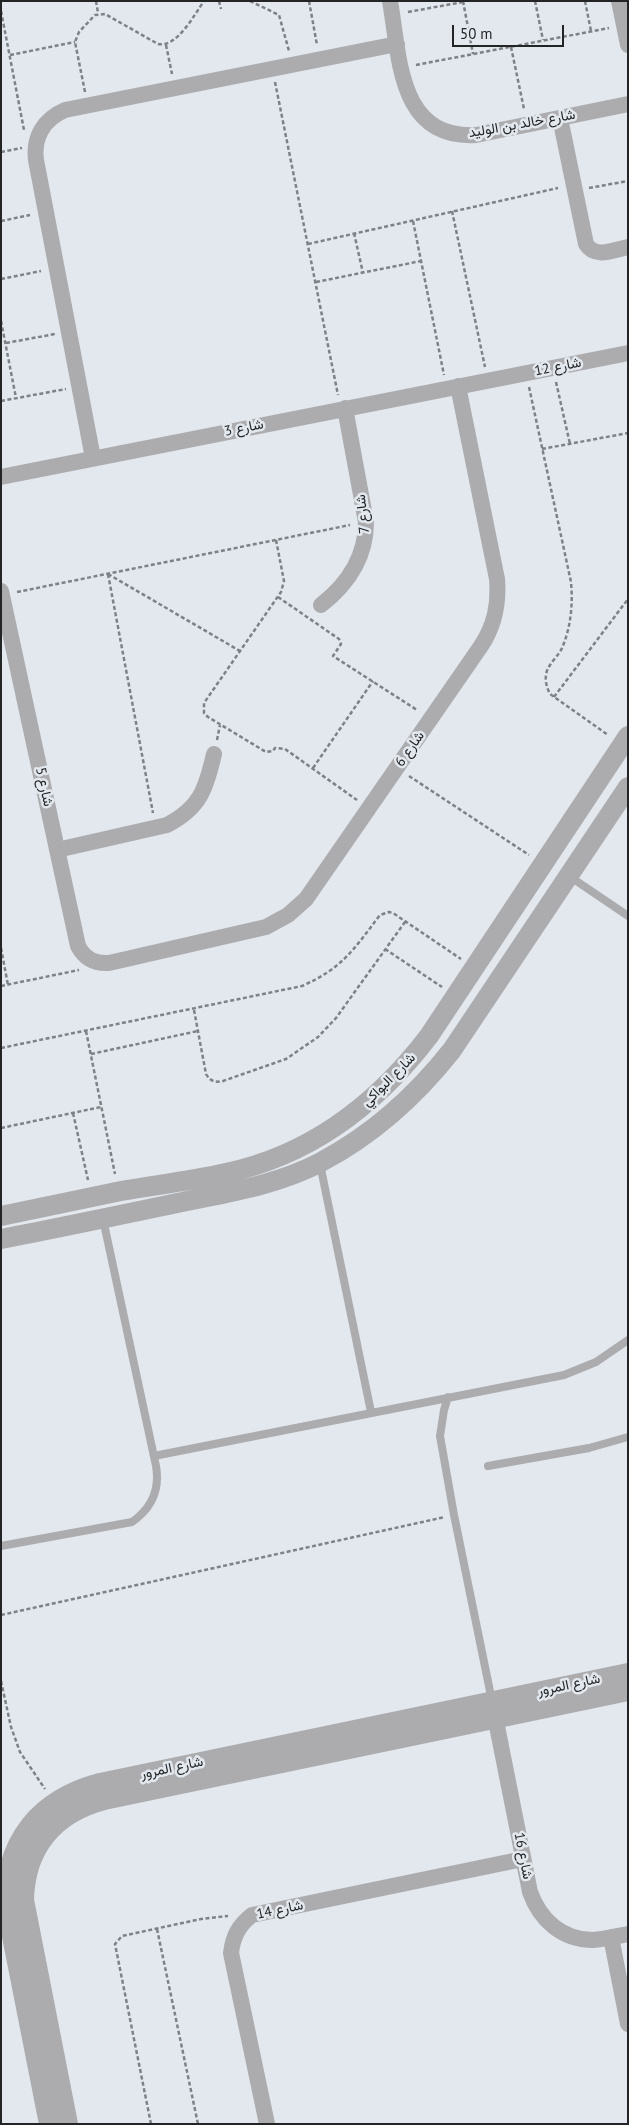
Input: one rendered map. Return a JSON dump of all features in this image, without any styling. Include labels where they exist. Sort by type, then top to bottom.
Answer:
[{"type":"street","points":[[619,1],[628,45]]},
{"type":"street","name":"شارع خالد بن الوليد","points":[[391,8],[405,85],[414,107],[426,120],[441,130],[452,134],[476,135],[628,104]]},
{"type":"street","points":[[93,458],[36,160],[35,145],[40,130],[51,118],[65,110],[397,44]]},
{"type":"street","points":[[560,118],[589,248],[599,253],[628,247]]},
{"type":"street","name":"شارع 12","points":[[488,380],[628,353]]},
{"type":"street","name":"شارع 3","points":[[1,477],[488,380]]},
{"type":"street","name":"شارع 6","points":[[109,963],[266,927],[278,922],[306,899],[488,636],[498,601],[497,579],[452,387]]},
{"type":"street","name":"شارع 7","points":[[321,605],[334,595],[354,569],[366,538],[366,522],[343,409]]},
{"type":"street","name":"شارع 5","points":[[2,593],[4,612],[78,946],[89,959],[109,963]]},
{"type":"street","name":"شارع البواكي","points":[[1,1216],[118,1192],[226,1173],[261,1163],[326,1133],[355,1113],[382,1090],[407,1064],[474,968],[625,740]]},
{"type":"street","points":[[57,850],[156,828],[175,821],[198,802],[208,783],[214,754]]},
{"type":"street","name":"شارع البواكي","points":[[1,1239],[103,1219],[266,1183],[320,1163],[370,1133],[428,1081],[452,1050],[628,787]]},
{"type":"street","name":"شارع المرور","points":[[68,2124],[24,1900],[24,1886],[31,1860],[54,1825],[77,1810],[104,1800],[494,1710],[628,1673]]},
{"type":"street","name":"شارع المرور","points":[[49,2124],[5,1901],[9,1869],[21,1838],[41,1813],[54,1802],[68,1794],[100,1783],[494,1710],[628,1691]]},
{"type":"street","name":"شارع 16","points":[[494,1710],[533,1902],[551,1925],[570,1936],[595,1940],[628,1934]]},
{"type":"street","name":"شارع 14","points":[[267,2124],[231,1953],[234,1936],[239,1927],[252,1915],[523,1860]]},
{"type":"street","points":[[611,1937],[628,2024]]},
{"type":"lane","points":[[569,876],[628,916]]},
{"type":"lane","points":[[320,1163],[371,1412]]},
{"type":"lane","points":[[1,1546],[132,1522],[145,1511],[154,1495],[157,1476],[154,1456],[103,1219]]},
{"type":"lane","points":[[154,1456],[564,1375],[581,1370],[611,1354],[628,1340]]},
{"type":"lane","points":[[448,1397],[442,1416],[440,1436],[454,1515],[494,1710]]},
{"type":"lane","points":[[488,1466],[606,1445],[628,1437]]},
{"type":"path","points":[[96,1],[98,13]]},
{"type":"path","points":[[98,13],[105,14],[158,44],[166,44],[177,38],[204,1]]},
{"type":"path","points":[[219,1],[221,9]]},
{"type":"path","points":[[250,1],[276,13],[280,18],[290,65]]},
{"type":"path","points":[[309,1],[320,59]]},
{"type":"path","points":[[535,1],[543,40]]},
{"type":"path","points":[[586,1],[591,31]]},
{"type":"path","points":[[391,8],[463,2],[473,54]]},
{"type":"path","points":[[1,11],[24,128],[35,145]]},
{"type":"path","points":[[88,106],[75,42],[79,32],[98,13]]},
{"type":"path","points":[[402,68],[624,25]]},
{"type":"path","points":[[10,55],[75,42]]},
{"type":"path","points":[[166,44],[174,88]]},
{"type":"path","points":[[511,46],[528,124]]},
{"type":"path","points":[[273,68],[343,409]]},
{"type":"path","points":[[1,152],[35,145]]},
{"type":"path","points":[[308,244],[452,211],[575,188],[628,181]]},
{"type":"path","points":[[452,211],[488,380]]},
{"type":"path","points":[[1,221],[46,212]]},
{"type":"path","points":[[413,220],[452,387]]},
{"type":"path","points":[[354,233],[363,272]]},
{"type":"path","points":[[316,282],[421,260]]},
{"type":"path","points":[[1,279],[57,268]]},
{"type":"path","points":[[1,321],[16,398]]},
{"type":"path","points":[[6,343],[69,331]]},
{"type":"path","points":[[553,368],[570,444]]},
{"type":"path","points":[[526,373],[568,566],[572,598],[566,638],[561,650],[546,672],[546,683],[550,694],[554,697],[625,740]]},
{"type":"path","points":[[1,400],[80,386]]},
{"type":"path","points":[[542,449],[628,433]]},
{"type":"path","points":[[2,593],[108,574],[366,522]]},
{"type":"path","points":[[276,540],[284,581],[278,597],[204,703],[204,713],[266,752],[273,751],[275,748],[285,749],[369,809]]},
{"type":"path","points":[[108,574],[240,651]]},
{"type":"path","points":[[108,574],[156,828]]},
{"type":"path","points":[[278,597],[339,639],[341,644],[333,656],[431,719]]},
{"type":"path","points":[[554,697],[628,599]]},
{"type":"path","points":[[312,768],[373,681]]},
{"type":"path","points":[[397,768],[542,864]]},
{"type":"path","points":[[1,1048],[194,1010],[302,986],[325,975],[347,959],[380,915],[389,912],[474,968]]},
{"type":"path","points":[[194,1010],[206,1074],[213,1081],[223,1081],[286,1059],[308,1045],[328,1028],[405,922]]},
{"type":"path","points":[[1,948],[8,985]]},
{"type":"path","points":[[385,949],[455,996]]},
{"type":"path","points":[[1,986],[82,969]]},
{"type":"path","points":[[86,1031],[118,1192]]},
{"type":"path","points":[[91,1054],[198,1031]]},
{"type":"path","points":[[1,1128],[101,1107]]},
{"type":"path","points":[[73,1113],[92,1197]]},
{"type":"path","points":[[1,1615],[454,1515]]},
{"type":"path","points":[[1,1680],[11,1727],[20,1752],[54,1802]]},
{"type":"path","points":[[151,2124],[115,1944],[122,1936],[215,1917],[252,1915]]},
{"type":"path","points":[[157,1929],[198,2124]]}]
